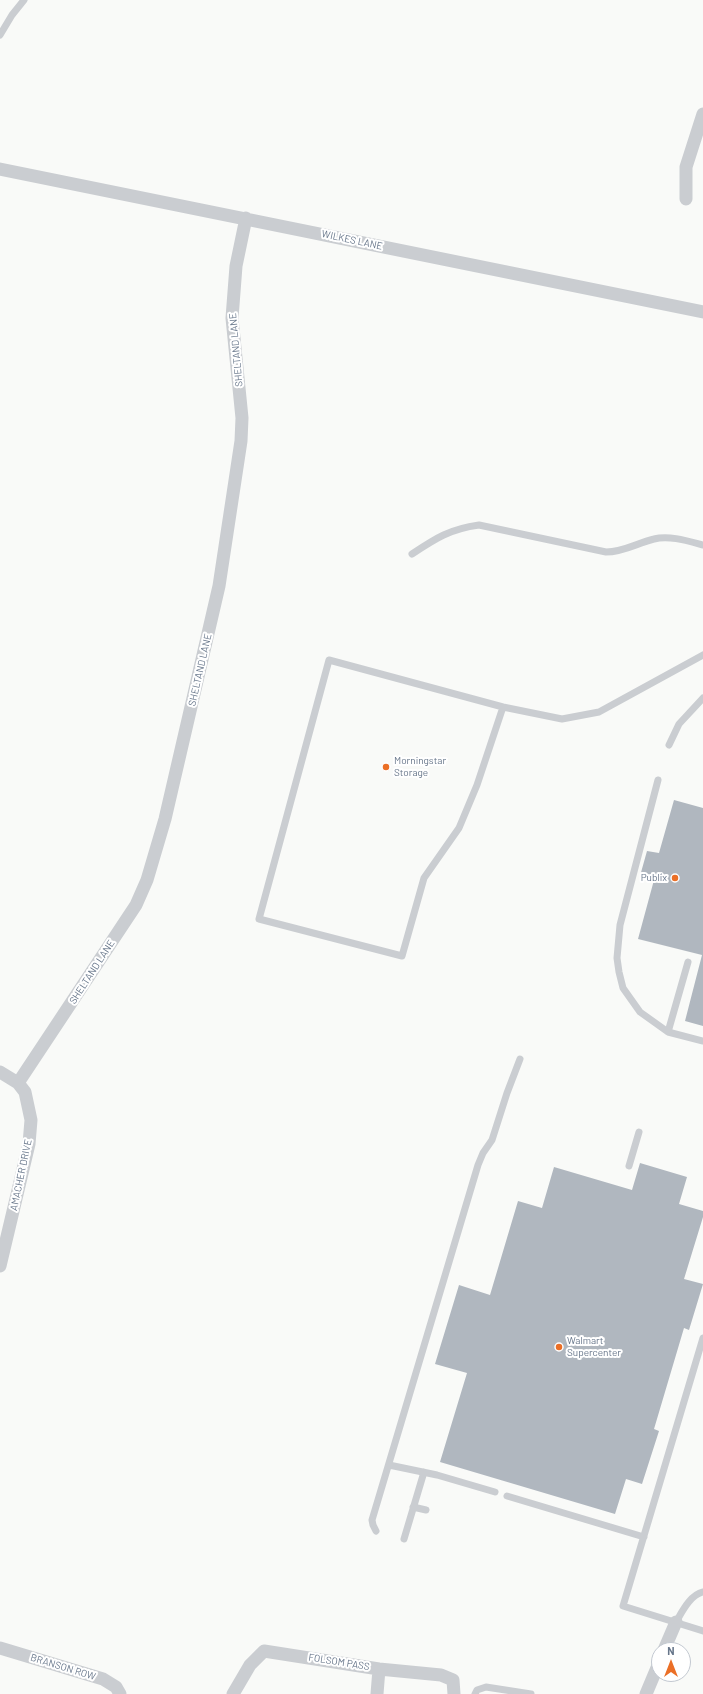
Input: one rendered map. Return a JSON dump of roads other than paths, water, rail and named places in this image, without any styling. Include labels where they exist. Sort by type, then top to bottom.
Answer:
[{"type":"street","points":[[686,199],[686,167],[703,114]]},
{"type":"street","name":"WILKES LANE","points":[[0,169],[703,312]]},
{"type":"street","name":"SHELTAND LANE","points":[[18,1083],[136,905],[147,880],[165,819],[219,586],[238,465],[242,418],[232,318],[236,266],[246,218]]},
{"type":"street","points":[[0,1072],[18,1083]]},
{"type":"street","name":"AMACHER DRIVE","points":[[0,1266],[29,1144],[31,1120],[28,1103],[25,1092],[18,1083]]},
{"type":"street","points":[[667,1642],[676,1622]]},
{"type":"street","name":"BRANSON ROW","points":[[0,1648],[104,1680],[116,1686],[120,1694]]},
{"type":"street","name":"FOLSOM PASS","points":[[233,1694],[250,1665],[264,1650],[378,1668],[441,1674],[453,1680],[454,1694]]},
{"type":"street","points":[[377,1694],[378,1668]]},
{"type":"street","points":[[646,1694],[651,1682]]},
{"type":"lane","points":[[0,35],[12,15],[24,0]]},
{"type":"lane","points":[[412,554],[434,540],[459,528],[479,525],[606,552],[617,552],[655,538],[665,537],[703,545]]},
{"type":"lane","points":[[503,707],[477,785],[459,828],[424,878],[402,956],[259,919],[329,660],[503,707],[562,719],[599,712],[703,655]]},
{"type":"lane","points":[[669,745],[679,724],[703,698]]},
{"type":"lane","points":[[658,780],[620,924],[617,958],[619,972],[623,988],[630,1000],[640,1012],[668,1032],[703,1041]]},
{"type":"lane","points":[[668,1032],[688,962]]},
{"type":"lane","points":[[376,1530],[372,1520],[478,1165],[483,1153],[492,1140],[506,1093],[520,1059]]},
{"type":"lane","points":[[629,1166],[639,1132]]},
{"type":"lane","points":[[703,1338],[623,1606],[703,1631]]},
{"type":"lane","points":[[389,1464],[437,1475],[495,1492]]},
{"type":"lane","points":[[404,1539],[424,1472]]},
{"type":"lane","points":[[507,1496],[644,1537]]},
{"type":"lane","points":[[413,1507],[426,1510]]},
{"type":"lane","points":[[676,1622],[686,1605],[699,1593],[703,1592]]},
{"type":"lane","points":[[475,1694],[477,1690],[486,1687],[531,1694]]},
{"type":"place","name":"Morningstar Storage","points":[[386,767]]},
{"type":"place","name":"Publix","points":[[675,878]]},
{"type":"place","name":"Walmart Supercenter","points":[[559,1347]]}]
